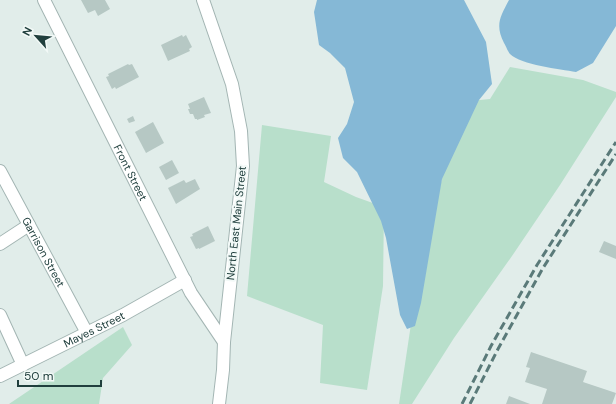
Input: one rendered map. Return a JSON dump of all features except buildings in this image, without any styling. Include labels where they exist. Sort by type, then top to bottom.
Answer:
[{"type":"street","name":"Front Street","points":[[44,0],[185,280],[224,342]]},
{"type":"street","name":"North East Main Street","points":[[203,0],[232,84],[241,131],[243,166],[224,342],[223,370],[219,404]]},
{"type":"street","name":"Garrison Street","points":[[0,171],[87,333]]},
{"type":"street","points":[[0,244],[29,225]]},
{"type":"street","name":"Mayes Street","points":[[0,376],[123,315],[185,280]]},
{"type":"street","points":[[0,315],[23,365]]},
{"type":"green space","points":[[510,67],[583,80],[616,92],[616,97],[560,185],[454,338],[412,404],[399,404],[417,284],[460,102],[490,99]]},
{"type":"green space","points":[[262,125],[331,136],[324,182],[356,197],[384,207],[383,286],[367,390],[320,383],[323,325],[247,296]]},
{"type":"green space","points":[[123,327],[132,345],[103,378],[99,404],[9,404]]},
{"type":"water","points":[[317,0],[464,0],[486,42],[492,84],[479,100],[442,179],[421,303],[415,326],[407,329],[400,315],[386,238],[381,221],[357,172],[343,158],[338,138],[347,124],[354,102],[345,68],[330,53],[319,45],[314,12]]},
{"type":"water","points":[[509,0],[616,0],[616,26],[593,63],[576,72],[531,64],[515,58],[510,54],[501,37],[499,26],[501,16]]},
{"type":"railway","points":[[462,404],[491,346],[537,265],[616,142]]},
{"type":"railway","points":[[470,404],[498,349],[543,268],[616,154]]}]
